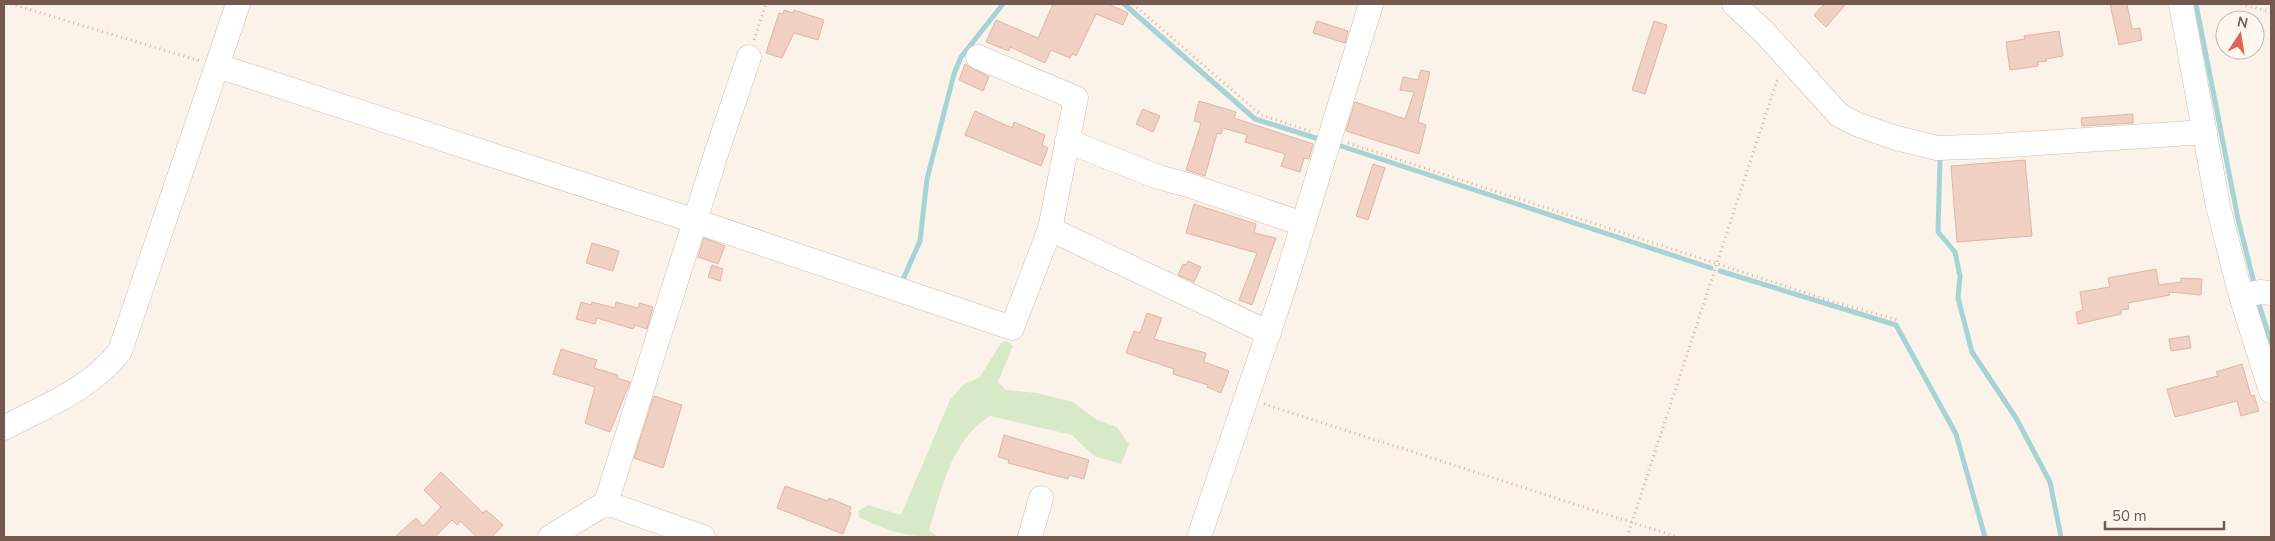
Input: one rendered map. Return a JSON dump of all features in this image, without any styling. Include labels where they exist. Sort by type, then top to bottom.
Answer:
[{"type":"street","points":[[4,428],[86,385],[107,368],[120,351],[238,4]]},
{"type":"street","points":[[1200,537],[1245,398],[1269,333],[1371,4]]},
{"type":"street","points":[[1734,4],[1785,55],[1839,115],[1856,124],[1938,148],[2205,132]]},
{"type":"street","points":[[2181,4],[2218,206],[2256,293],[2271,391]]},
{"type":"street","points":[[218,66],[695,221],[1012,328],[1050,229],[1076,98],[978,57]]},
{"type":"street","points":[[550,537],[606,504],[695,221],[749,58]]},
{"type":"street","points":[[1068,142],[1158,178],[1188,185],[1303,224]]},
{"type":"street","points":[[1050,229],[1269,333]]},
{"type":"street","points":[[1030,537],[1041,498]]},
{"type":"street","points":[[606,504],[703,537]]},
{"type":"path","points":[[11,4],[218,66]]},
{"type":"path","points":[[749,58],[766,4]]},
{"type":"path","points":[[1133,4],[1261,115],[1328,141],[1898,320]]},
{"type":"path","points":[[2241,4],[2271,12]]},
{"type":"path","points":[[1628,537],[1785,55]]},
{"type":"path","points":[[1245,398],[1677,537]]},
{"type":"green space","points":[[1006,341],[1013,346],[998,382],[1006,390],[1037,393],[1073,402],[1097,420],[1117,427],[1129,444],[1121,464],[1094,456],[1072,435],[990,416],[966,438],[950,467],[929,530],[938,537],[916,536],[897,532],[859,517],[858,511],[868,505],[901,515],[950,400],[963,385],[980,377],[1001,343]]},
{"type":"building","points":[[1053,4],[1108,4],[1128,13],[1123,25],[1096,14],[1076,56],[1072,54],[1070,58],[1051,50],[1045,63],[1010,47],[1009,51],[986,42],[996,20],[1038,38]]},
{"type":"building","points":[[1824,4],[1846,4],[1826,27],[1814,15]]},
{"type":"building","points":[[2110,4],[2127,4],[2132,29],[2140,28],[2142,40],[2119,45]]},
{"type":"building","points":[[784,10],[793,13],[794,10],[824,20],[818,40],[794,33],[782,58],[766,53],[779,13],[783,14]]},
{"type":"building","points":[[1317,21],[1348,31],[1345,43],[1313,33]]},
{"type":"building","points":[[1654,21],[1667,25],[1645,94],[1632,90]]},
{"type":"building","points":[[2059,31],[2063,56],[2038,62],[2038,66],[2010,70],[2006,42],[2025,39],[2024,36]]},
{"type":"building","points":[[965,64],[989,77],[983,91],[959,80]]},
{"type":"building","points":[[1421,70],[1430,72],[1418,122],[1426,125],[1419,154],[1346,131],[1355,102],[1405,119],[1414,92],[1400,90],[1403,77],[1418,80]]},
{"type":"building","points":[[1199,101],[1236,112],[1234,118],[1313,144],[1309,159],[1304,158],[1300,172],[1281,166],[1285,154],[1245,142],[1247,135],[1223,128],[1221,134],[1217,133],[1205,176],[1186,170],[1201,123],[1194,121]]},
{"type":"building","points":[[1143,109],[1160,116],[1153,132],[1136,124]]},
{"type":"building","points":[[975,111],[1012,128],[1014,122],[1045,135],[1042,145],[1048,148],[1041,166],[965,135]]},
{"type":"building","points":[[2133,114],[2133,123],[2082,126],[2081,118]]},
{"type":"building","points":[[2025,160],[2032,236],[1957,242],[1951,166]]},
{"type":"building","points":[[1373,164],[1385,168],[1368,220],[1356,216]]},
{"type":"building","points":[[1194,204],[1256,224],[1254,233],[1276,238],[1252,305],[1239,300],[1257,253],[1186,233]]},
{"type":"building","points":[[704,238],[725,246],[718,264],[698,257]]},
{"type":"building","points":[[592,243],[619,251],[613,271],[586,263]]},
{"type":"building","points":[[1188,261],[1201,267],[1194,282],[1178,275],[1183,264],[1186,265]]},
{"type":"building","points":[[712,265],[723,269],[720,281],[708,277]]},
{"type":"building","points":[[2156,269],[2159,285],[2181,282],[2181,278],[2202,279],[2201,295],[2169,292],[2170,295],[2128,303],[2129,309],[2121,310],[2121,314],[2078,324],[2076,312],[2083,310],[2080,292],[2110,287],[2108,278]]},
{"type":"building","points":[[581,302],[591,305],[592,302],[615,308],[616,302],[638,308],[640,303],[653,307],[647,329],[635,325],[633,329],[597,318],[595,324],[576,319]]},
{"type":"building","points":[[1147,313],[1162,318],[1154,339],[1206,353],[1204,362],[1229,371],[1221,393],[1207,387],[1208,385],[1173,374],[1174,369],[1126,353],[1134,331],[1140,333]]},
{"type":"building","points":[[2189,336],[2191,348],[2171,351],[2169,339]]},
{"type":"building","points":[[561,349],[597,360],[594,368],[618,375],[617,378],[630,382],[610,432],[585,423],[595,387],[553,374]]},
{"type":"building","points":[[2242,364],[2251,396],[2254,395],[2259,411],[2241,416],[2237,401],[2175,417],[2167,389],[2218,376],[2216,372]]},
{"type":"building","points":[[654,396],[682,405],[663,468],[634,458]]},
{"type":"building","points":[[1004,435],[1089,460],[1084,479],[1069,475],[1068,479],[1008,463],[1009,460],[998,457]]},
{"type":"building","points":[[441,472],[483,513],[486,510],[503,525],[492,537],[477,537],[460,521],[457,525],[452,520],[435,537],[395,537],[416,518],[423,526],[441,507],[424,490]]},
{"type":"building","points":[[785,486],[828,501],[829,498],[851,507],[849,512],[851,513],[843,534],[777,508]]},
{"type":"waterway","points":[[901,284],[920,241],[927,179],[954,74],[961,57],[1003,4]]},
{"type":"waterway","points":[[1124,4],[1255,119],[1322,140]]},
{"type":"waterway","points":[[2196,4],[2238,219],[2255,287]]},
{"type":"waterway","points":[[1335,144],[1711,268]]},
{"type":"waterway","points":[[1940,161],[1938,232],[1955,252],[1960,276],[1958,298],[1972,352],[2016,418],[2050,482],[2061,537]]},
{"type":"waterway","points":[[1720,271],[1896,325],[1956,434],[1985,537]]},
{"type":"waterway","points":[[2257,298],[2271,342]]}]
